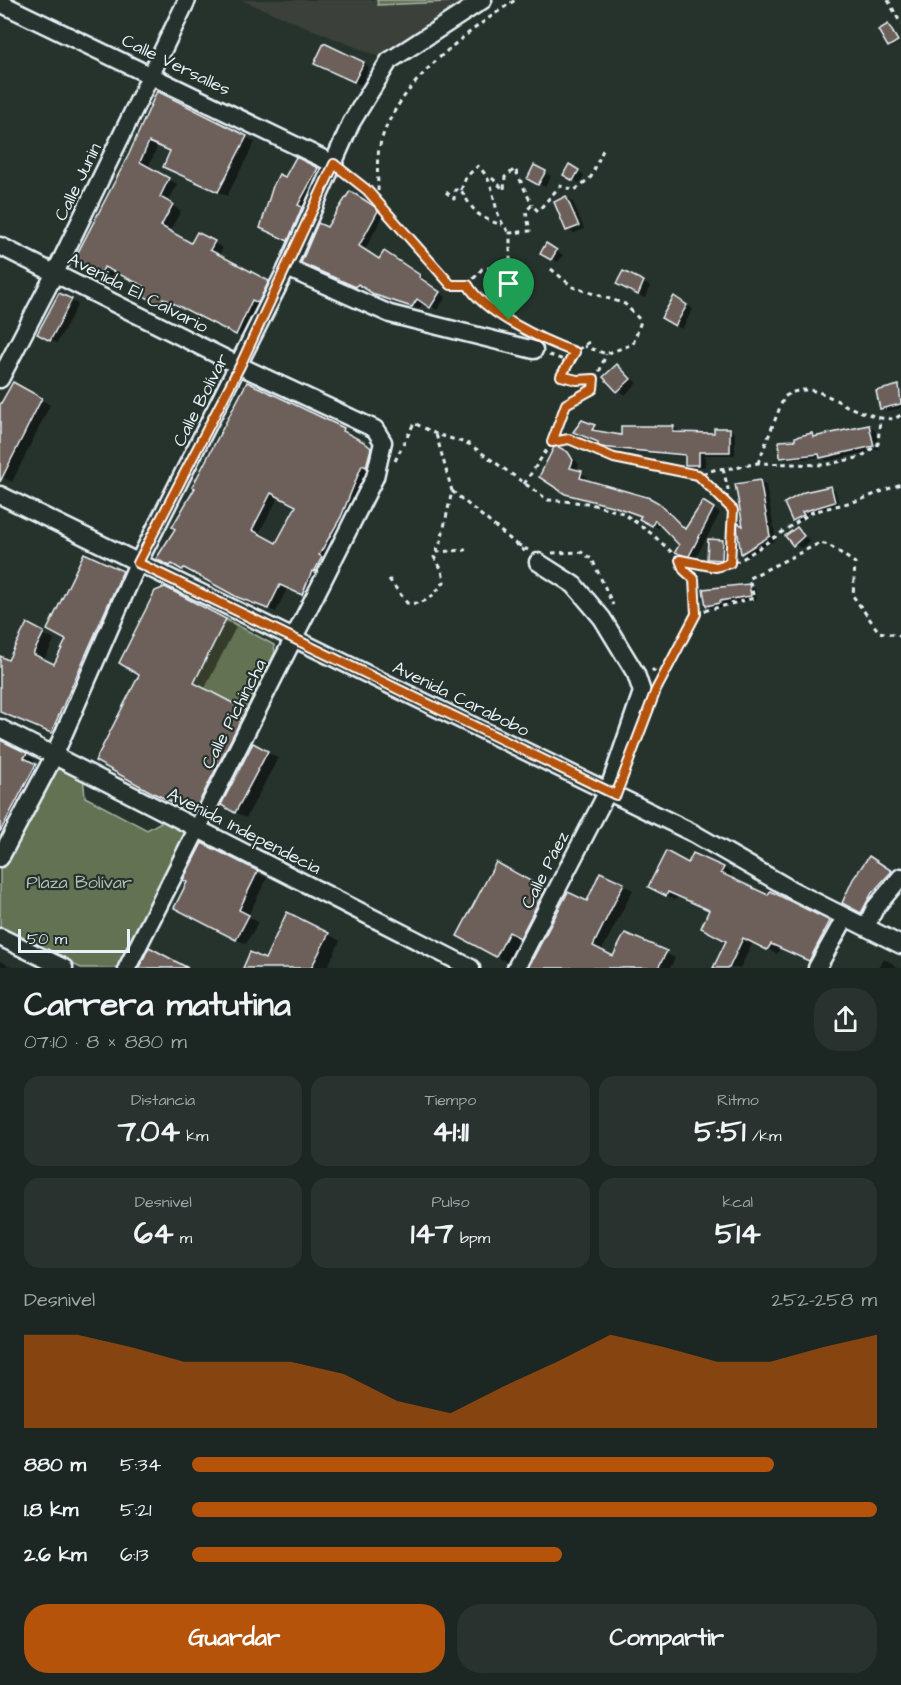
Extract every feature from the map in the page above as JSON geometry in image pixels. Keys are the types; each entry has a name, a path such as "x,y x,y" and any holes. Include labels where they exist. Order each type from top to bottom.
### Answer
{"street":[{"name":"Calle Junin","path":"0,379 55,273 188,0"},
{"name":"Calle Bolívar","path":"0,858 54,756 138,563 240,366 287,268 351,123 389,61 483,0"},
{"name":"Calle Versalles","path":"0,3 334,164"},
{"name":"Avenida El Calvario","path":"0,246 240,366 375,429 383,442"},
{"path":"287,268 390,314 534,350"},
{"name":"Calle Pichincha","path":"127,968 375,477 383,442"},
{"name":"Avenida Carabobo","path":"0,495 293,640 693,833 845,918 901,945"},
{"name":"Calle Páez","path":"516,968 608,791 642,692 636,674 602,618 574,585 538,562"},
{"name":"Avenida Independecia","path":"0,728 471,968"},
{"path":"866,927 875,908 901,877"},
{"path":"817,968 845,918"},
{"path":"0,938 64,968"}],"path":[{"path":"378,202 379,148 397,104 411,86 463,38 515,0"},
{"path":"888,0 901,24"},
{"path":"461,190 466,177 478,166 504,190 505,177 515,169 532,205 538,211 560,186 575,190 591,177 603,150"},
{"path":"334,164 367,190 451,285 468,285 482,269 510,265 510,233 502,225 494,201 491,178"},
{"path":"446,192 454,199 455,190 461,190"},
{"path":"461,190 481,218 502,225"},
{"path":"510,233 530,231 526,211 532,205"},
{"path":"551,269 573,287 626,304 641,321 633,344 606,354 584,346"},
{"path":"468,285 487,308 575,352"},
{"path":"589,342 575,352 561,376 577,380 594,379"},
{"path":"534,350 570,362"},
{"path":"524,484 552,442 566,404 593,389 594,379 606,354"},
{"path":"758,463 784,397 793,391 826,393 845,405 880,418 894,418 901,415"},
{"path":"552,442 569,439 614,458 698,475 758,463 825,465 861,457 879,444 880,418"},
{"path":"392,466 414,423 436,435 469,444 548,500 587,503 623,513 652,534 680,560 684,570 694,579 696,614 656,690"},
{"path":"389,579 407,603 421,604 430,598 444,582 442,570 434,557 452,491 436,435"},
{"path":"723,469 728,489 726,503"},
{"path":"698,475 733,510 730,563"},
{"path":"680,560 716,567 741,560 812,512 860,500 901,484"},
{"path":"452,491 538,562"},
{"path":"696,614 754,598 749,578 820,543 829,544 855,563 853,596 879,632 901,636"},
{"path":"436,552 466,550"}],"shaded area":[{"path":"241,0 483,0 389,61"}],"green space":[{"path":"377,0 447,0 447,2 378,5"},
{"path":"226,619 274,645 275,652 246,710 194,683"},
{"name":"Plaza Bolívar","path":"60,763 83,775 85,797 147,830 168,818 189,829 121,968 81,968 0,929 0,869"}],"building":[{"path":"888,24 898,41 888,47 878,30"},
{"path":"324,43 364,62 354,82 314,64"},
{"path":"157,91 247,136 218,192 163,167 170,151 149,142 140,162 169,178 160,197 173,204 161,226 191,243 197,232 215,241 210,250 269,281 258,303 252,300 236,335 163,298 160,305 140,294 144,286 104,267 101,275 73,262 129,154"},
{"path":"296,157 318,168 298,205 302,207 288,241 260,228 279,174 285,177"},
{"path":"569,164 579,170 573,181 563,175"},
{"path":"534,165 546,171 538,185 527,179"},
{"path":"350,191 379,209 359,246 379,259 384,251 420,275 419,277 440,292 430,308 417,299 412,307 375,295 358,284 356,287 301,263 318,223 327,227"},
{"path":"566,196 579,226 566,231 554,202"},
{"path":"546,243 557,250 551,260 540,254"},
{"path":"623,271 644,281 638,295 616,284"},
{"path":"59,293 72,299 50,341 37,334"},
{"path":"674,296 687,305 675,326 661,318"},
{"path":"617,364 631,379 617,392 603,377"},
{"path":"13,382 42,398 0,482 0,405"},
{"path":"247,382 344,428 343,431 371,448 366,467 362,465 341,517 319,555 322,557 314,572 312,571 302,595 280,585 268,609 237,597 184,568 182,570 156,559 175,529 172,527 195,488 192,487","holes":["271,493 296,506 276,543 252,530"]},
{"path":"899,385 901,404 880,409 876,391"},
{"path":"582,420 595,425 592,430 621,435 621,426 674,426 673,432 714,433 714,428 730,428 730,452 699,452 699,465 685,465 685,455 598,447 598,442 573,432"},
{"path":"869,425 874,446 820,458 819,454 780,458 779,441 795,440 795,437 812,433 813,437"},
{"path":"555,445 568,452 573,460 570,468 582,471 580,478 650,498 659,503 685,529 703,501 714,508 688,558 675,552 679,545 655,520 652,526 639,519 641,516 565,494 539,477"},
{"path":"760,480 770,536 741,554 736,522 743,526 735,484"},
{"path":"831,486 835,502 802,512 804,515 792,521 784,503 804,492"},
{"path":"797,527 804,536 793,546 785,536"},
{"path":"708,539 723,540 722,560 707,559"},
{"path":"84,553 123,571 51,733 0,712 0,656 8,660 27,623 44,632 33,654 54,664 66,640 47,630"},
{"path":"749,584 751,596 720,601 720,603 706,606 703,589"},
{"path":"165,587 226,619 194,683 246,710 194,812 153,793 95,761 139,675 119,663 155,591"},
{"path":"0,740 27,753 24,758 36,764 0,832"},
{"path":"253,743 268,751 235,813 221,805"},
{"path":"202,843 258,871 239,910 249,915 236,940 174,908 187,882 183,880"},
{"path":"666,851 688,863 693,853 724,867 721,873 768,895 770,891 830,921 809,961 771,944 767,950 743,938 729,968 713,968 726,941 701,928 709,910 668,892 666,896 648,887"},
{"path":"869,856 892,871 872,893 861,913 842,903 853,879"},
{"path":"496,862 545,889 520,938 509,932 496,957 457,936"},
{"path":"600,872 624,883 593,946 613,956 625,933 667,951 658,968 528,968 568,892 587,901"},
{"path":"287,912 329,933 311,968 243,968 250,952 265,959"},
{"path":"149,947 188,968 139,968"}],"route":[{"path":"334,164 367,190 451,285 468,285 487,308 509,320 558,346 575,352 561,376 577,380 594,379 593,389 566,404 552,442 569,439 614,458 698,475 733,510 730,563 716,567 689,564 680,560 684,570 694,579 696,614 656,690 616,795 138,563 240,366 334,164"}]}
